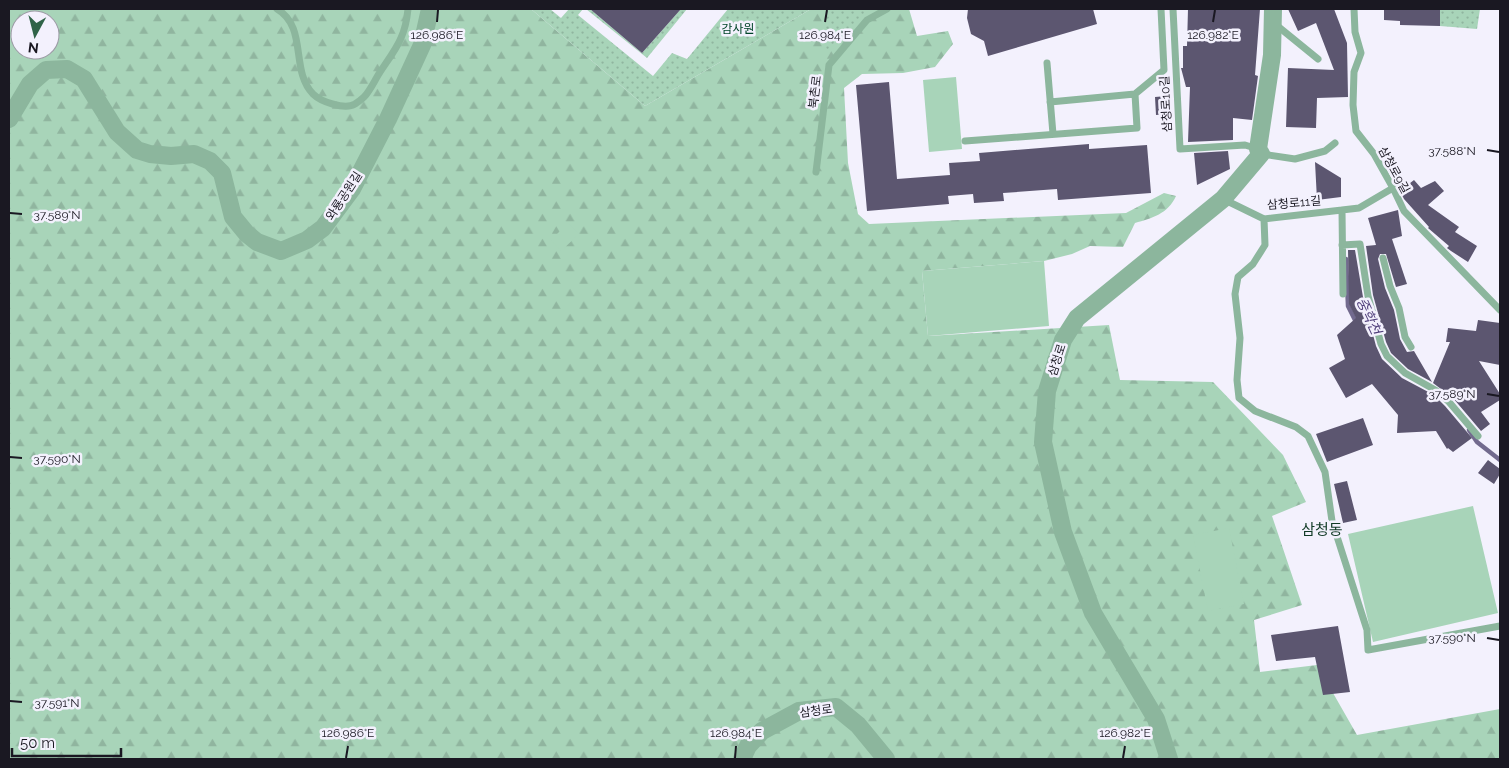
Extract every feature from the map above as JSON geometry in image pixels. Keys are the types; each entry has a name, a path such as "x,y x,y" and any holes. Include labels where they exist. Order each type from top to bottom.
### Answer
{"street":[{"name":"와룡공원길","path":"9,119 30,84 46,70 67,69 84,79 117,132 137,150 150,154 171,156 194,154 210,161 222,173 233,217 247,234 257,242 281,251 307,240 323,228 352,189 388,119 422,45 430,9"},
{"path":"1260,152 1272,54 1273,15"},
{"name":"삼청로","path":"1168,759 1156,720 1134,686 1093,613 1063,532 1043,442 1047,391 1063,340 1077,318 1223,199 1260,152"},
{"name":"삼청로","path":"742,759 748,746 762,731 799,711 836,707 858,725 886,759"}],"lane":[{"path":"277,9 284,13 294,27 301,67 306,85 312,94 322,102 336,105 353,105 365,96 400,40 407,19 408,9"},
{"name":"북촌로","path":"816,172 829,65 867,20 887,9"},
{"path":"1050,102 1135,94 1164,70 1161,9"},
{"name":"삼청로10길","path":"1172,9 1180,149 1245,145 1260,152"},
{"name":"삼청로9길","path":"1354,9 1355,32 1361,53 1354,72 1353,105 1356,131 1374,154 1404,211 1500,310"},
{"path":"1273,15 1318,59"},
{"path":"1047,64 1053,134"},
{"path":"965,141 1138,128 1135,94"},
{"path":"1260,152 1295,159 1325,151 1335,143"},
{"name":"삼청로11길","path":"1223,199 1264,219 1359,208 1393,188"},
{"path":"1342,210 1343,294"},
{"path":"1264,219 1265,245 1253,264 1238,276 1235,294 1240,338 1237,380 1239,398 1255,411 1296,427 1308,436 1326,472 1332,521 1367,630 1368,650 1500,626"},
{"path":"1342,245 1360,244 1368,296 1381,344 1387,356 1405,373 1436,391 1449,402 1478,436"},
{"path":"1383,258 1390,286 1399,308 1405,337 1411,347"}],"green space":[{"path":"9,9 531,9 645,106 811,9 909,9 917,36 948,31 953,44 935,67 903,73 862,74 844,88 848,163 858,214 869,224 1126,213 1164,193 1176,196 1164,211 1135,223 1123,247 1090,246 1072,254 1044,261 922,271 928,336 1109,325 1120,380 1213,382 1283,455 1306,502 1272,516 1302,605 1254,620 1260,672 1317,665 1357,735 1500,709 1500,759 9,759"},
{"name":"감사원","path":"531,9 550,9 561,18 569,9 583,9 578,15 653,76 672,53 687,59 728,9 811,9 645,106"},
{"name":"감사원","path":"586,9 590,9 642,53 681,9 687,9 647,58"},
{"path":"824,9 872,9 825,53"},
{"path":"1440,9 1480,9 1477,29 1440,26"},
{"path":"956,77 962,149 929,152 923,80"},
{"path":"568,223 579,234 561,251 551,240"},
{"path":"1044,261 1049,326 928,336 922,271"},
{"path":"1473,506 1498,613 1373,642 1348,534"},
{"path":"1229,528 1244,604 1208,611 1193,535"}],"building":[{"path":"590,9 681,9 642,53"},
{"path":"968,9 1093,9 1097,24 988,56 984,41 971,34 967,18"},
{"path":"1188,9 1260,9 1255,75 1258,76 1252,120 1233,118 1233,140 1188,142 1190,87 1186,87 1181,68 1183,68 1183,46 1187,46"},
{"path":"1288,9 1334,9 1347,43 1348,97 1317,98 1316,128 1286,127 1288,68 1334,70 1316,23 1298,31"},
{"path":"1384,9 1440,9 1440,26 1400,25 1400,21 1384,20"},
{"path":"889,82 897,179 950,175 949,163 980,161 979,153 1089,144 1089,149 1147,145 1151,193 1058,200 1057,189 1003,193 1004,201 974,203 973,194 948,196 949,204 867,211 856,85"},
{"path":"1167,96 1168,114 1156,115 1155,97"},
{"path":"1228,151 1230,169 1197,185 1194,153"},
{"path":"1315,162 1341,178 1341,197 1317,200"},
{"path":"1414,180 1421,188 1435,181 1444,191 1428,205 1459,227 1455,232 1477,246 1468,262 1447,248 1449,246 1428,228 1404,199 1400,191"},
{"path":"1398,210 1402,236 1392,239 1407,284 1396,287 1386,254 1380,254 1378,259 1385,288 1394,310 1400,339 1407,352 1414,351 1432,382 1408,369 1391,353 1386,342 1373,295 1366,246 1376,245 1368,218"},
{"path":"1348,250 1355,250 1363,297 1376,346 1382,359 1402,378 1434,395 1472,438 1453,452 1447,449 1436,431 1397,433 1398,415 1372,384 1346,398 1329,368 1345,359 1337,335 1356,318 1349,304"},
{"path":"1478,320 1500,323 1500,365 1479,361 1500,394 1500,400 1481,412 1490,424 1481,431 1453,398 1433,383 1450,342 1446,342 1448,328 1476,331"},
{"path":"1363,418 1373,445 1327,462 1316,434"},
{"path":"1488,460 1500,469 1500,474 1494,484 1478,473"},
{"path":"1347,481 1357,520 1343,523 1334,484"},
{"path":"1338,626 1350,692 1323,695 1315,657 1276,661 1271,635"}],"waterway":[{"name":"중학천","path":"1346,259 1348,306 1357,324"},
{"name":"중학천","path":"1469,430 1477,442 1500,460"}],"district":[{"name":"삼청동","path":"1322,530"}]}
